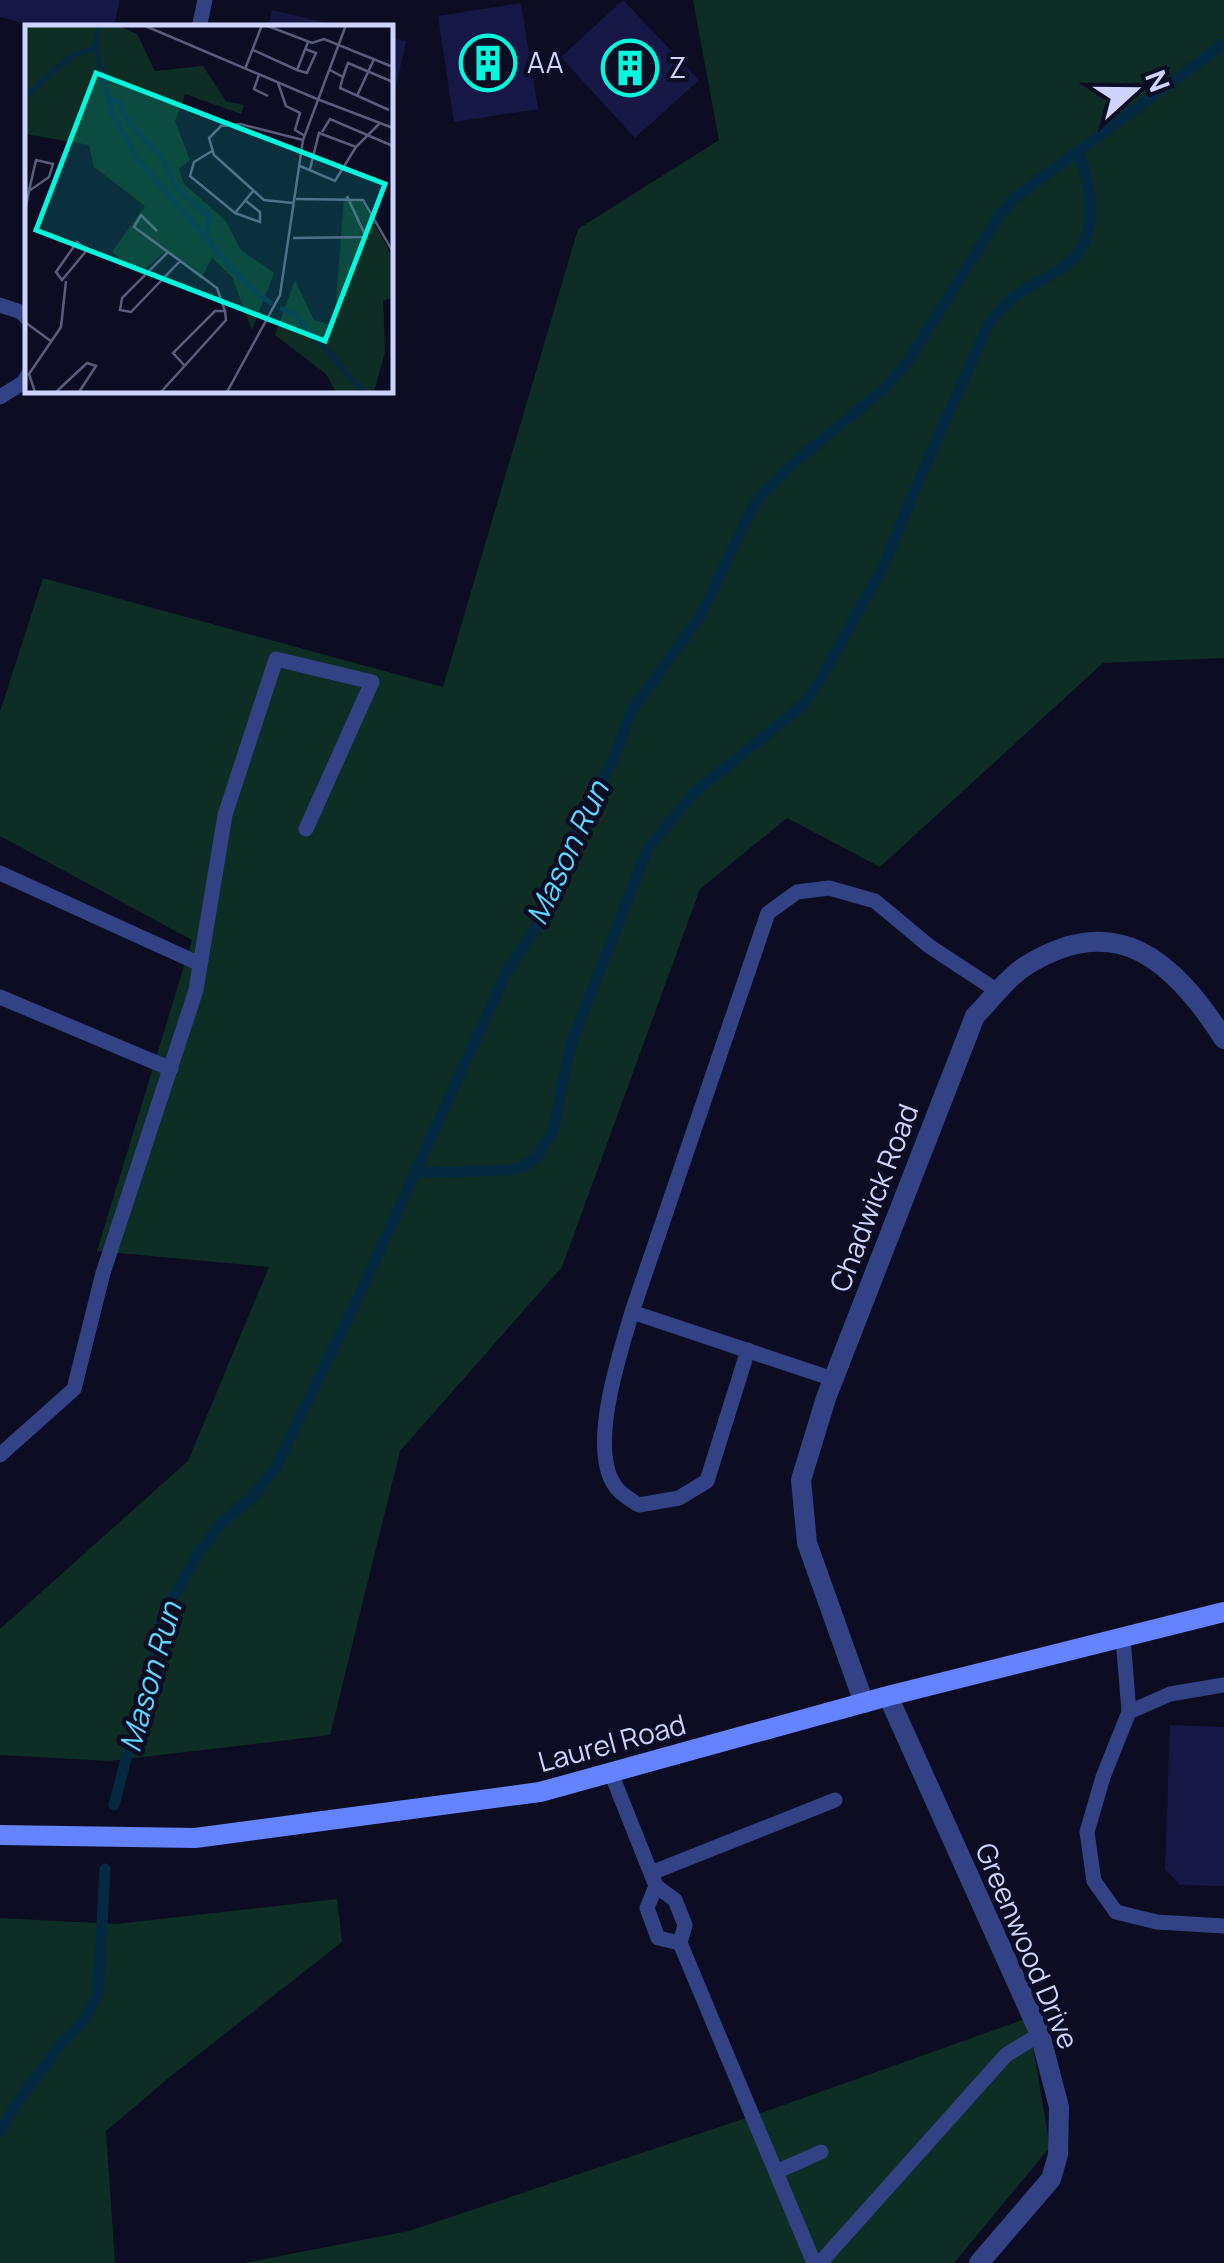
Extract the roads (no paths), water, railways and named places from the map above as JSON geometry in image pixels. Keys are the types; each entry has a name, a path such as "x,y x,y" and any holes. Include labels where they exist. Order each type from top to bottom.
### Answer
{"main road":[{"name":"Laurel Road","path":"0,1835 195,1838 540,1792 888,1696 1224,1612"}],"street":[{"name":"Chadwick Road","path":"864,1704 807,1542 801,1480 834,1379 974,1016 1022,969 1075,942 1123,942 1140,949 1190,991 1224,1039"},
{"name":"Greenwood Drive","path":"888,1696 1040,2034 1060,2107 1058,2155 1051,2178 979,2263"}],"lane":[{"path":"200,25 205,0"},
{"path":"0,305 25,316"},
{"path":"0,397 25,380"},
{"path":"0,1455 74,1389 103,1273 196,990 225,814 276,659 372,682 306,829"},
{"path":"0,873 200,964"},
{"path":"748,1350 719,1453 707,1481 678,1498 639,1505 616,1489 608,1473 605,1443 609,1394 632,1312 768,913 797,892 829,888 875,901 929,946 998,992"},
{"path":"0,996 170,1069"},
{"path":"632,1312 834,1379"},
{"path":"1123,1638 1128,1712 1087,1832 1094,1881 1116,1912 1157,1922 1224,1926"},
{"path":"1128,1712 1170,1694 1224,1685"},
{"path":"611,1773 653,1879 675,1900 685,1925 680,1943 817,2263 1006,2054 1040,2034"},
{"path":"653,1879 835,1800"},
{"path":"653,1879 646,1908 658,1938 680,1943"},
{"path":"776,2172 821,2152"}],"waterway":[{"name":"Mason Run","path":"114,1805 164,1614 197,1555 221,1524 252,1497 275,1469 365,1283 506,973 545,913 572,840 614,758 632,710 701,615 754,504 790,466 885,388 908,361 1013,199 1224,44"},
{"path":"414,1173 509,1170 538,1156 553,1131 571,1044 648,848 693,794 804,704 819,682 885,563 988,325 1014,297 1062,268 1083,245 1090,200 1079,153"},
{"name":"Mason Run","path":"0,2132 17,2102 82,2023 98,1994 105,1869"}],"place":[{"name":"AA","path":"488,63"},
{"name":"Z","path":"630,68"}]}
